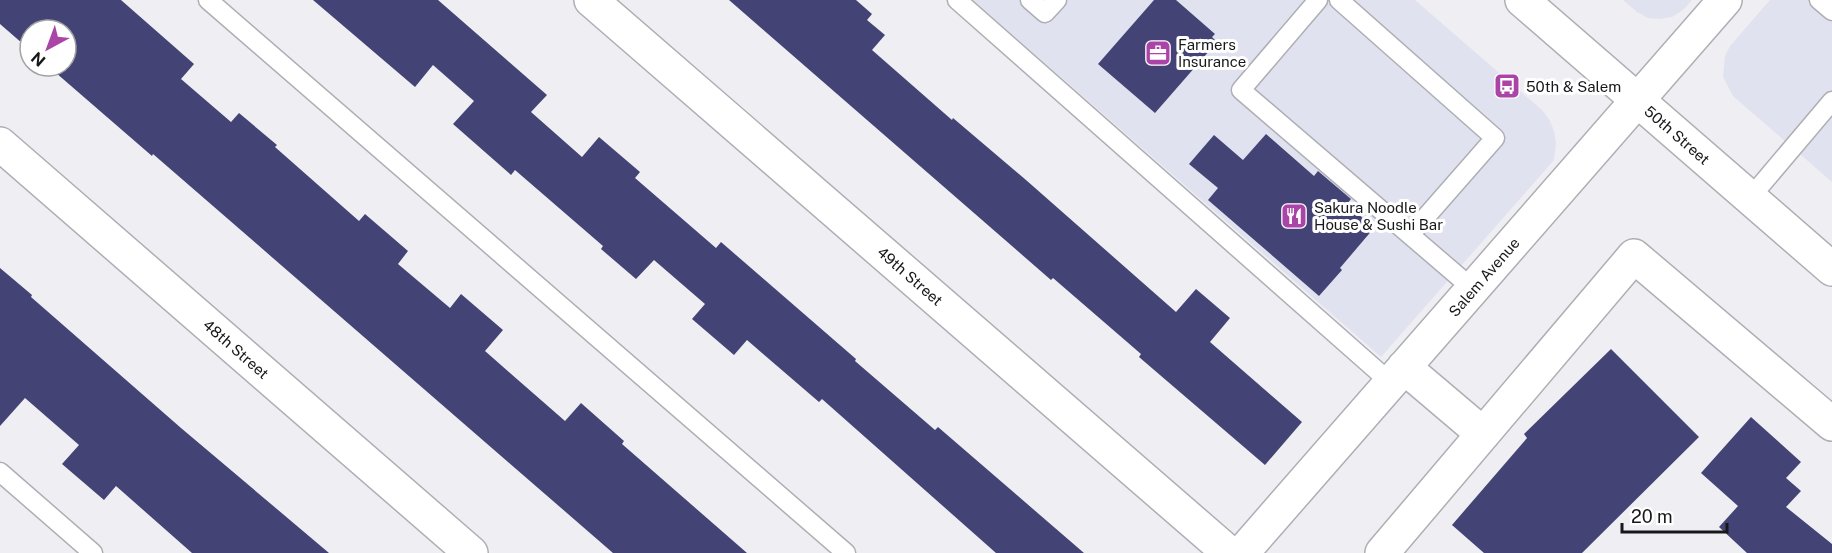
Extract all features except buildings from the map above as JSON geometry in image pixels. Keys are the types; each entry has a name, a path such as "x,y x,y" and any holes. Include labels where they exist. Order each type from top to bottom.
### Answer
{"street":[{"name":"49th Street","path":"591,0 1229,553"},
{"name":"50th Street","path":"1522,0 1832,269"},
{"name":"Salem Avenue","path":"1242,553 1725,0"},
{"name":"48th Street","path":"0,144 471,553"},
{"path":"1385,552 1634,256 1829,415"},
{"path":"1397,375 1483,434"}],"lane":[{"path":"208,0 846,553"},
{"path":"957,0 1397,375"},
{"path":"1030,0 1045,13 1057,0"},
{"path":"1318,0 1241,90 1473,289"},
{"path":"1339,0 1496,138 1410,235"},
{"path":"1819,0 1832,11"},
{"path":"1750,198 1832,101"},
{"path":"0,472 93,553"}],"shaded area":[{"path":"973,0 1415,0 1543,111 1554,131 1556,143 1554,160 1381,357"},
{"path":"1623,0 1692,0 1672,17 1660,19 1648,18"},
{"path":"1770,0 1832,0 1832,182 1733,96 1723,77 1725,56 1730,46"}],"place":[{"name":"Farmers Insurance","path":"1158,53"},
{"name":"50th & Salem","path":"1507,86"},
{"name":"Sakura Noodle House & Sushi Bar","path":"1294,216"}]}
